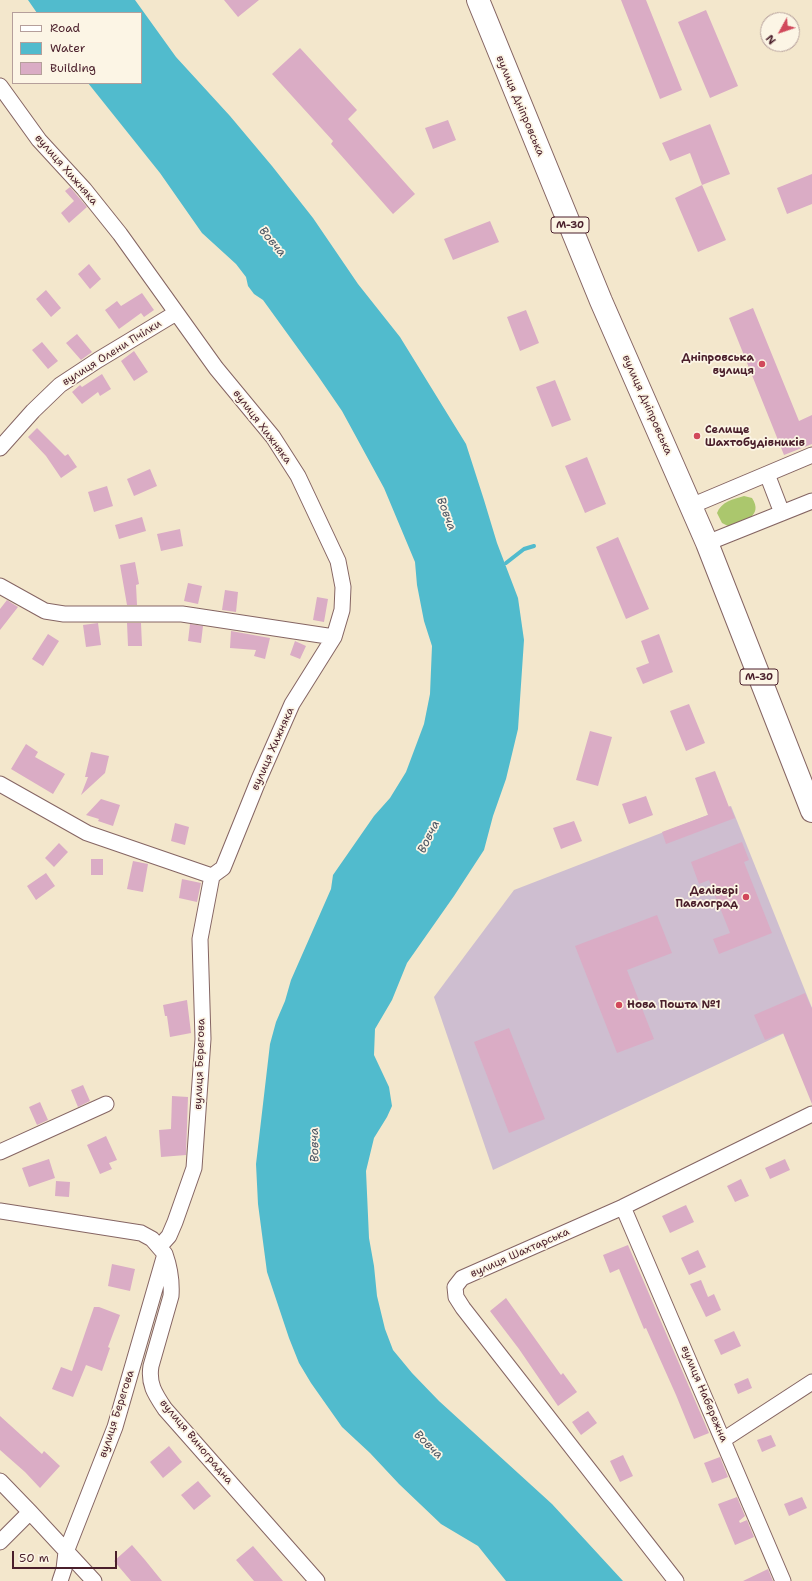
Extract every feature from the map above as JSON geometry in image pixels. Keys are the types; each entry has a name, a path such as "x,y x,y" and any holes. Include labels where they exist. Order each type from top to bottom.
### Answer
{"highway":[{"name":"вулиця Дніпровська","path":"478,0 601,301 707,543 812,811"}],"street":[{"name":"вулиця Хижняка","path":"0,86 39,140 84,189 120,234 216,368 273,437 298,476 338,561 343,587 342,610 334,637 292,704 259,779 223,868 212,876"},
{"name":"вулиця Олени Пчілки","path":"0,448 33,411 60,385 98,360 176,313"},
{"path":"691,506 812,455"},
{"path":"767,474 782,513"},
{"path":"707,543 812,501"},
{"path":"0,586 45,611 64,614 182,614 334,637"},
{"path":"0,784 87,833 212,876"},
{"name":"вулиця Берегова","path":"60,1581 64,1569 66,1552 115,1427 162,1250 175,1222 194,1168 203,1039 200,939 212,876"},
{"path":"0,1152 106,1104"},
{"name":"вулиця Шахтарська","path":"676,1581 463,1308 456,1297 455,1287 462,1278 624,1207 812,1114"},
{"name":"вулиця Набережна","path":"624,1207 783,1581"},
{"path":"0,1211 141,1233 152,1239 162,1250"},
{"name":"вулиця Виноградна","path":"162,1250 170,1267 172,1284 171,1296 149,1377 154,1393 165,1409 317,1581"},
{"path":"723,1440 812,1382"},
{"path":"0,1481 94,1581"},
{"path":"0,1542 30,1512"}],"shaded area":[{"path":"731,806 812,1008 812,1020 493,1170 434,997 514,890"}],"green space":[{"path":"744,496 752,498 755,504 754,514 741,523 730,527 722,523 717,513 721,506"}],"water":[{"name":"Вовча","path":"28,0 135,0 176,57 230,116 313,218 358,284 400,337 466,444 497,543 518,598 524,640 518,729 506,779 493,816 484,850 407,963 392,1000 375,1029 374,1055 389,1087 392,1106 374,1138 366,1171 369,1238 377,1296 385,1329 393,1350 412,1373 439,1401 552,1504 623,1581 506,1581 478,1546 441,1524 342,1427 299,1363 289,1338 267,1272 258,1204 256,1164 270,1044 291,980 331,889 333,875 374,816 390,798 406,772 424,724 430,694 432,646 424,621 417,585 415,562 384,488 342,411 263,300 254,294 248,286 246,277 236,264 202,233 160,173 89,84 142,84 142,12 36,12"}],"building":[{"path":"224,0 259,0 238,17"},
{"path":"621,0 646,0 682,90 660,99"},
{"path":"706,10 738,86 710,98 678,22"},
{"path":"300,48 357,110 348,119 415,194 393,214 331,144 333,141 272,74"},
{"path":"448,120 456,140 433,149 425,128"},
{"path":"710,124 730,174 702,185 690,153 670,161 662,143"},
{"path":"812,174 812,204 787,214 777,188"},
{"path":"702,185 726,240 698,252 675,198"},
{"path":"70,187 87,207 69,223 61,213 74,201 65,191"},
{"path":"490,221 499,242 453,260 444,239"},
{"path":"89,264 101,279 90,289 78,274"},
{"path":"46,290 61,308 51,317 36,299"},
{"path":"142,293 154,310 144,317 141,313 119,329 105,310 117,301 121,306"},
{"name":"Дніпровська вулиця","path":"753,308 799,421 812,415 812,444 784,455 729,318"},
{"path":"526,310 539,343 520,351 507,317"},
{"path":"77,334 92,352 81,360 66,343"},
{"path":"42,342 58,361 48,369 32,350"},
{"path":"134,351 148,372 134,381 121,361"},
{"path":"102,374 111,389 100,396 98,392 82,404 72,392 80,385 82,387"},
{"path":"555,380 571,420 552,427 536,387"},
{"path":"37,428 65,456 68,454 77,467 61,478 46,456 28,437"},
{"path":"587,457 606,504 585,513 565,466"},
{"path":"150,469 157,486 134,496 127,479"},
{"path":"107,486 113,506 94,512 88,492"},
{"path":"142,517 146,531 119,539 115,525"},
{"path":"180,529 183,546 161,551 157,534"},
{"path":"618,537 649,609 626,619 596,547"},
{"path":"135,562 139,584 136,585 137,605 127,605 120,565"},
{"path":"188,583 202,586 198,604 184,601"},
{"path":"225,590 238,592 236,612 222,610"},
{"path":"317,597 328,599 324,622 313,620"},
{"path":"7,600 18,607 0,630 0,609"},
{"path":"98,623 101,645 86,647 83,625"},
{"path":"127,623 141,623 142,646 128,646"},
{"path":"190,624 203,626 201,643 188,641"},
{"path":"231,631 270,638 265,659 254,656 256,650 230,648"},
{"path":"48,634 59,641 43,666 32,659"},
{"path":"659,634 673,672 643,684 636,668 649,663 641,641"},
{"path":"295,641 306,646 300,659 290,655"},
{"path":"689,704 705,743 686,751 670,711"},
{"path":"590,731 612,737 598,786 576,780"},
{"path":"26,744 38,752 35,757 65,774 53,794 11,769"},
{"path":"91,752 109,756 105,773 81,795 88,777 85,777"},
{"path":"715,771 729,807 730,806 735,818 666,844 662,832 708,815 695,778"},
{"path":"646,796 653,815 629,824 622,804"},
{"path":"101,799 120,805 113,826 98,821 99,819 86,815"},
{"path":"574,821 582,841 561,849 553,828"},
{"path":"175,823 189,827 185,845 171,841"},
{"path":"742,842 749,860 744,862 772,933 719,954 713,939 730,933 709,880 699,884 691,862"},
{"path":"59,843 68,852 54,867 45,858"},
{"path":"91,859 103,859 103,875 91,875"},
{"path":"133,861 148,864 143,892 127,889"},
{"path":"46,873 55,886 36,900 27,886"},
{"path":"182,879 201,883 197,902 179,898"},
{"name":"Нова Пошта №1","path":"657,915 672,953 627,970 654,1039 617,1053 575,946"},
{"path":"805,993 812,1009 812,1104 783,1033 765,1040 754,1015"},
{"path":"187,1000 191,1033 170,1037 167,1016 165,1016 163,1005"},
{"path":"509,1028 545,1119 509,1133 474,1042"},
{"path":"83,1085 90,1101 78,1107 71,1090"},
{"path":"172,1096 188,1097 186,1155 161,1157 159,1130 171,1129"},
{"path":"40,1102 48,1120 37,1125 29,1107"},
{"path":"106,1136 117,1160 109,1163 112,1169 100,1174 87,1145"},
{"path":"49,1159 55,1178 29,1187 22,1168"},
{"path":"785,1159 790,1170 770,1179 765,1168"},
{"path":"741,1179 749,1196 735,1202 727,1186"},
{"path":"56,1181 70,1182 69,1197 55,1196"},
{"path":"686,1205 694,1222 670,1233 662,1216"},
{"path":"628,1245 709,1433 694,1439 646,1328 644,1329 619,1269 610,1273 603,1255"},
{"path":"698,1250 706,1267 689,1275 681,1258"},
{"path":"112,1264 135,1269 130,1291 108,1286"},
{"path":"701,1280 708,1297 714,1294 721,1310 706,1317 690,1284"},
{"path":"506,1298 561,1375 563,1373 577,1392 558,1406 519,1349 490,1311"},
{"path":"94,1307 99,1307 120,1315 108,1347 110,1348 102,1371 86,1365 73,1397 52,1389 61,1367 72,1371"},
{"path":"734,1331 741,1346 721,1355 714,1340"},
{"path":"748,1378 752,1388 738,1394 734,1384"},
{"path":"588,1411 597,1423 581,1435 572,1422"},
{"path":"0,1416 42,1454 44,1451 60,1466 40,1488 25,1472 0,1450"},
{"path":"771,1435 776,1446 762,1452 757,1440"},
{"path":"169,1446 182,1462 163,1478 150,1462"},
{"path":"623,1455 633,1476 620,1482 610,1461"},
{"path":"720,1457 728,1477 712,1483 704,1463"},
{"path":"198,1481 211,1496 194,1510 181,1495"},
{"path":"737,1497 745,1516 739,1521 740,1523 747,1520 754,1537 735,1545 718,1504"},
{"path":"802,1497 807,1508 789,1516 784,1504"},
{"path":"132,1545 162,1581 131,1581 114,1561"},
{"path":"253,1546 283,1581 254,1581 236,1560"},
{"path":"768,1569 773,1581 743,1581"}],"waterway":[{"path":"506,563 524,549 534,546"}],"place":[{"name":"Дніпровська вулиця","path":"762,364"},
{"name":"Селище Шахтобудівників","path":"697,436"},
{"name":"Делівері Павлоград","path":"746,897"},
{"name":"Нова Пошта №1","path":"619,1005"}]}
